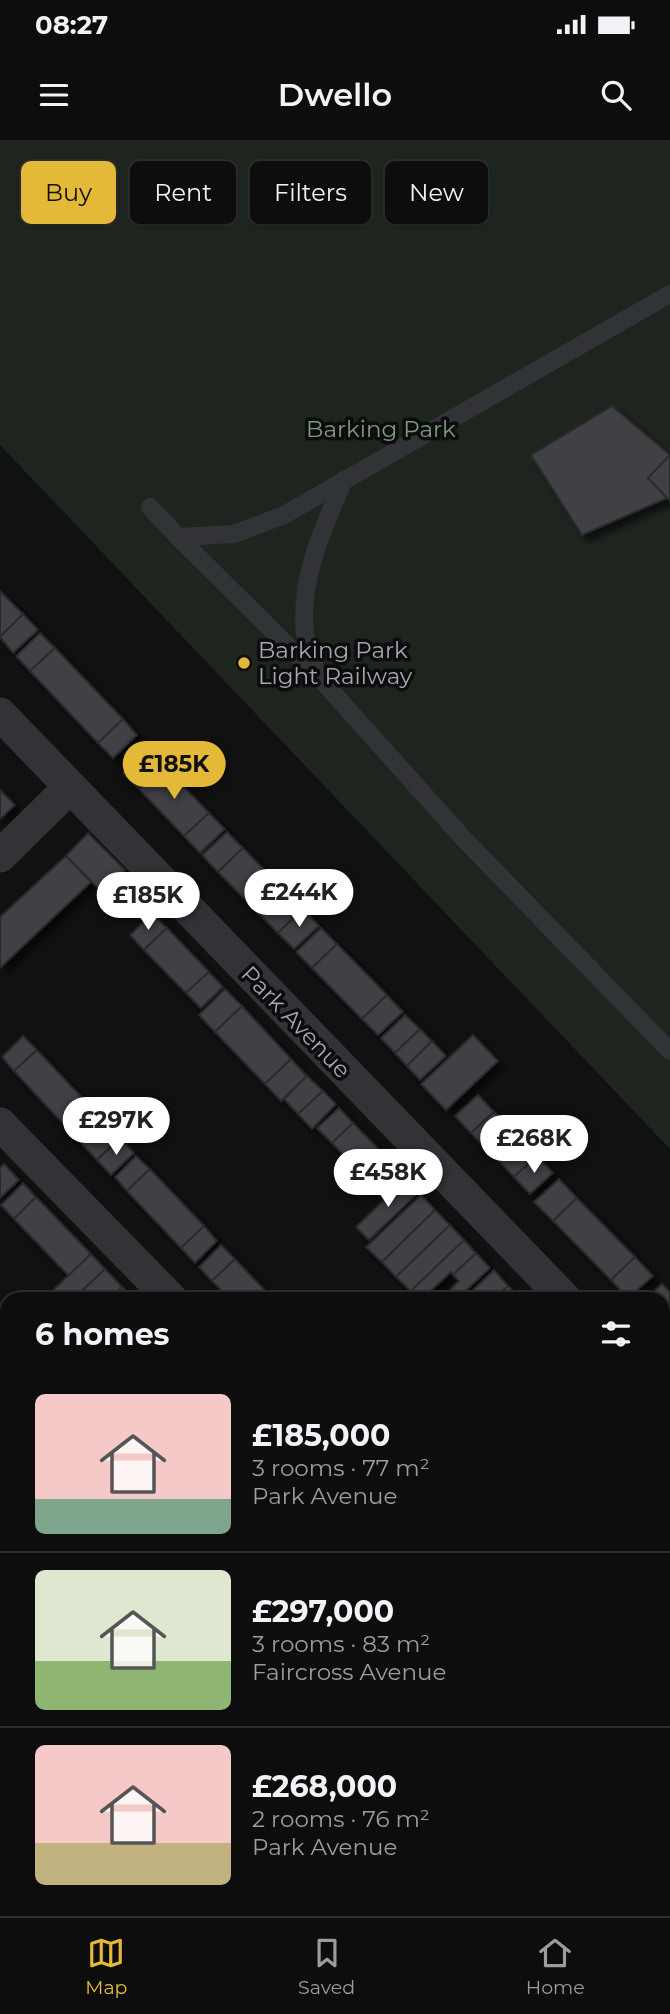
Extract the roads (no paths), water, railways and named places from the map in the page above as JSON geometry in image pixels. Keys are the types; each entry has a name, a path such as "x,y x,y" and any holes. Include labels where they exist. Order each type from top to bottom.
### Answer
{"street":[{"name":"Park Avenue","path":"0,714 558,1292"},
{"path":"0,856 70,788"},
{"path":"0,1124 164,1292"}],"lane":[{"path":"178,537 234,534 284,515 670,294"},
{"path":"317,676 305,633 306,592 318,539 344,480"},
{"path":"150,507 317,676 463,838 670,1051"}],"place":[{"name":"Barking Park Light Railway","path":"244,663"}],"park label":[{"name":"Barking Park","path":"381,429"}]}
